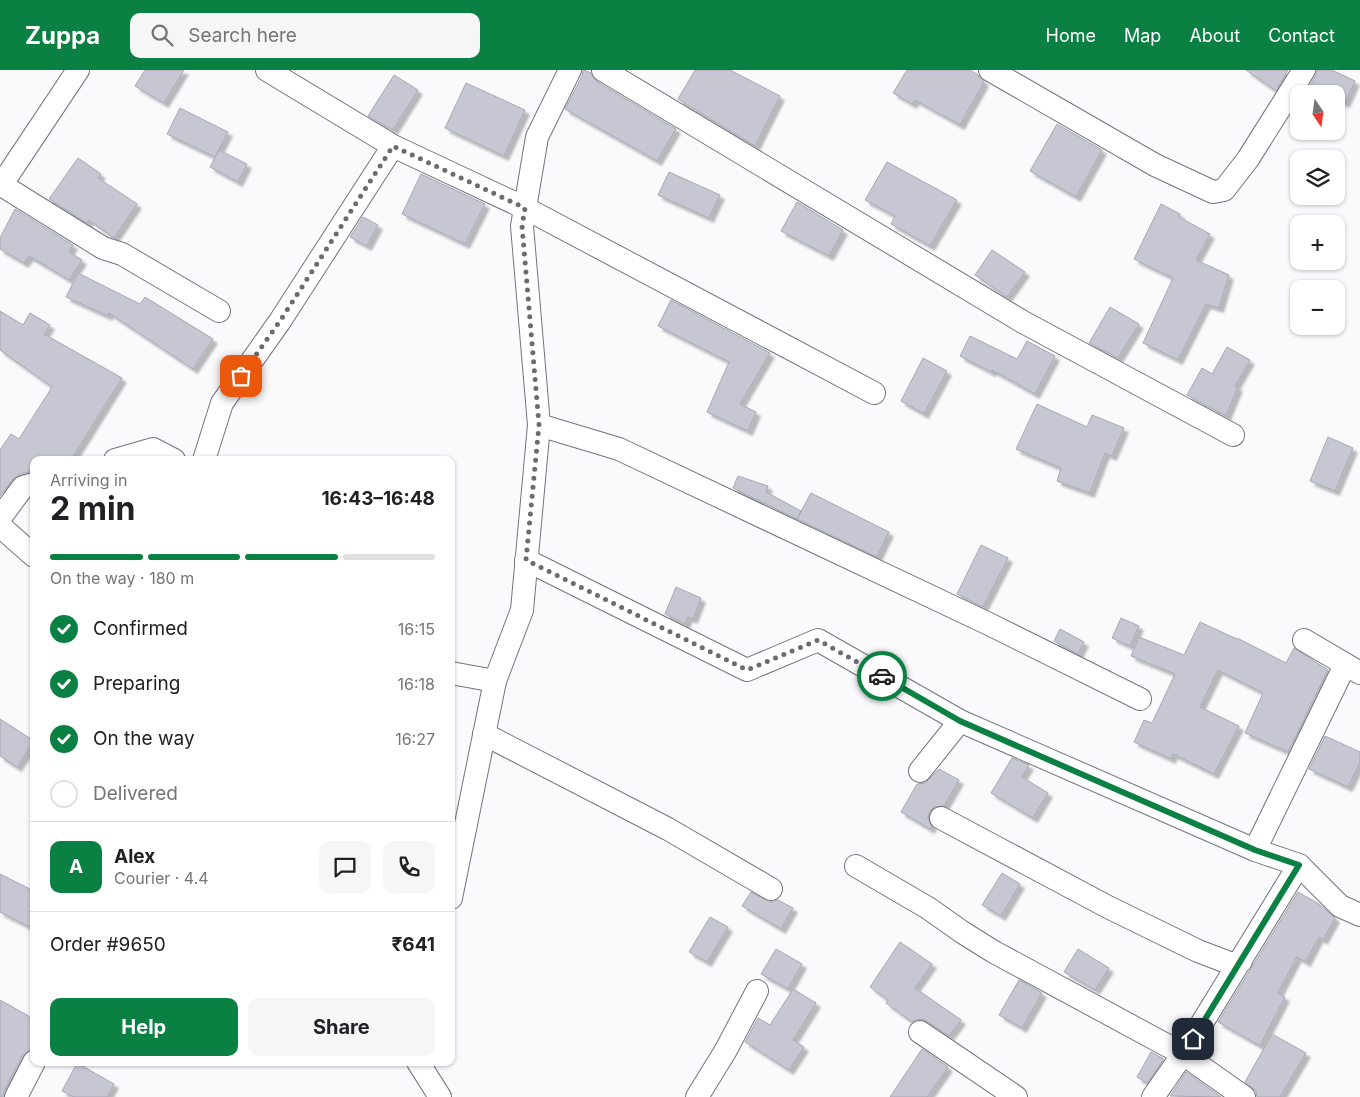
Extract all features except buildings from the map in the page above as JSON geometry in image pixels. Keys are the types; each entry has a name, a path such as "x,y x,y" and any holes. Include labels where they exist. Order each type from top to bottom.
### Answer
{"street":[{"path":"78,70 1,184 103,248 122,254 219,311"},
{"path":"267,70 393,146 525,208 874,392"},
{"path":"455,878 495,681 522,610 539,425 522,226 537,137 570,70"},
{"path":"604,70 1023,322 1233,435"},
{"path":"990,70 1155,165 1213,192 1224,190 1248,159 1304,70"},
{"path":"205,456 222,403 280,321 393,146"},
{"path":"539,425 619,449 982,620 1140,699"},
{"path":"129,456 153,449 166,456"},
{"path":"0,518 23,487 30,485"},
{"path":"0,526 30,552"},
{"path":"526,560 747,670 818,640 960,721 1255,850 1299,865 1340,906 1360,915"},
{"path":"1255,850 1352,669 1304,640"},
{"path":"455,674 495,681"},
{"path":"920,771 960,721"},
{"path":"484,734 668,829 770,889"},
{"path":"941,818 1108,907 1198,950 1232,964 1241,961"},
{"path":"1153,1097 1184,1054 1299,865"},
{"path":"856,866 928,908 994,952 1184,1054 1244,1097"},
{"path":"697,1097 726,1050 757,991"},
{"path":"920,1032 1016,1097"},
{"path":"16,1097 32,1066"},
{"path":"421,1066 440,1097"}],"way so far":[{"path":"241,376 280,321 393,146 525,208 522,226 539,425 526,560 747,670 818,640 882,676"}],"route":[{"path":"882,676 960,721 1255,850 1299,865 1193,1039"}]}
